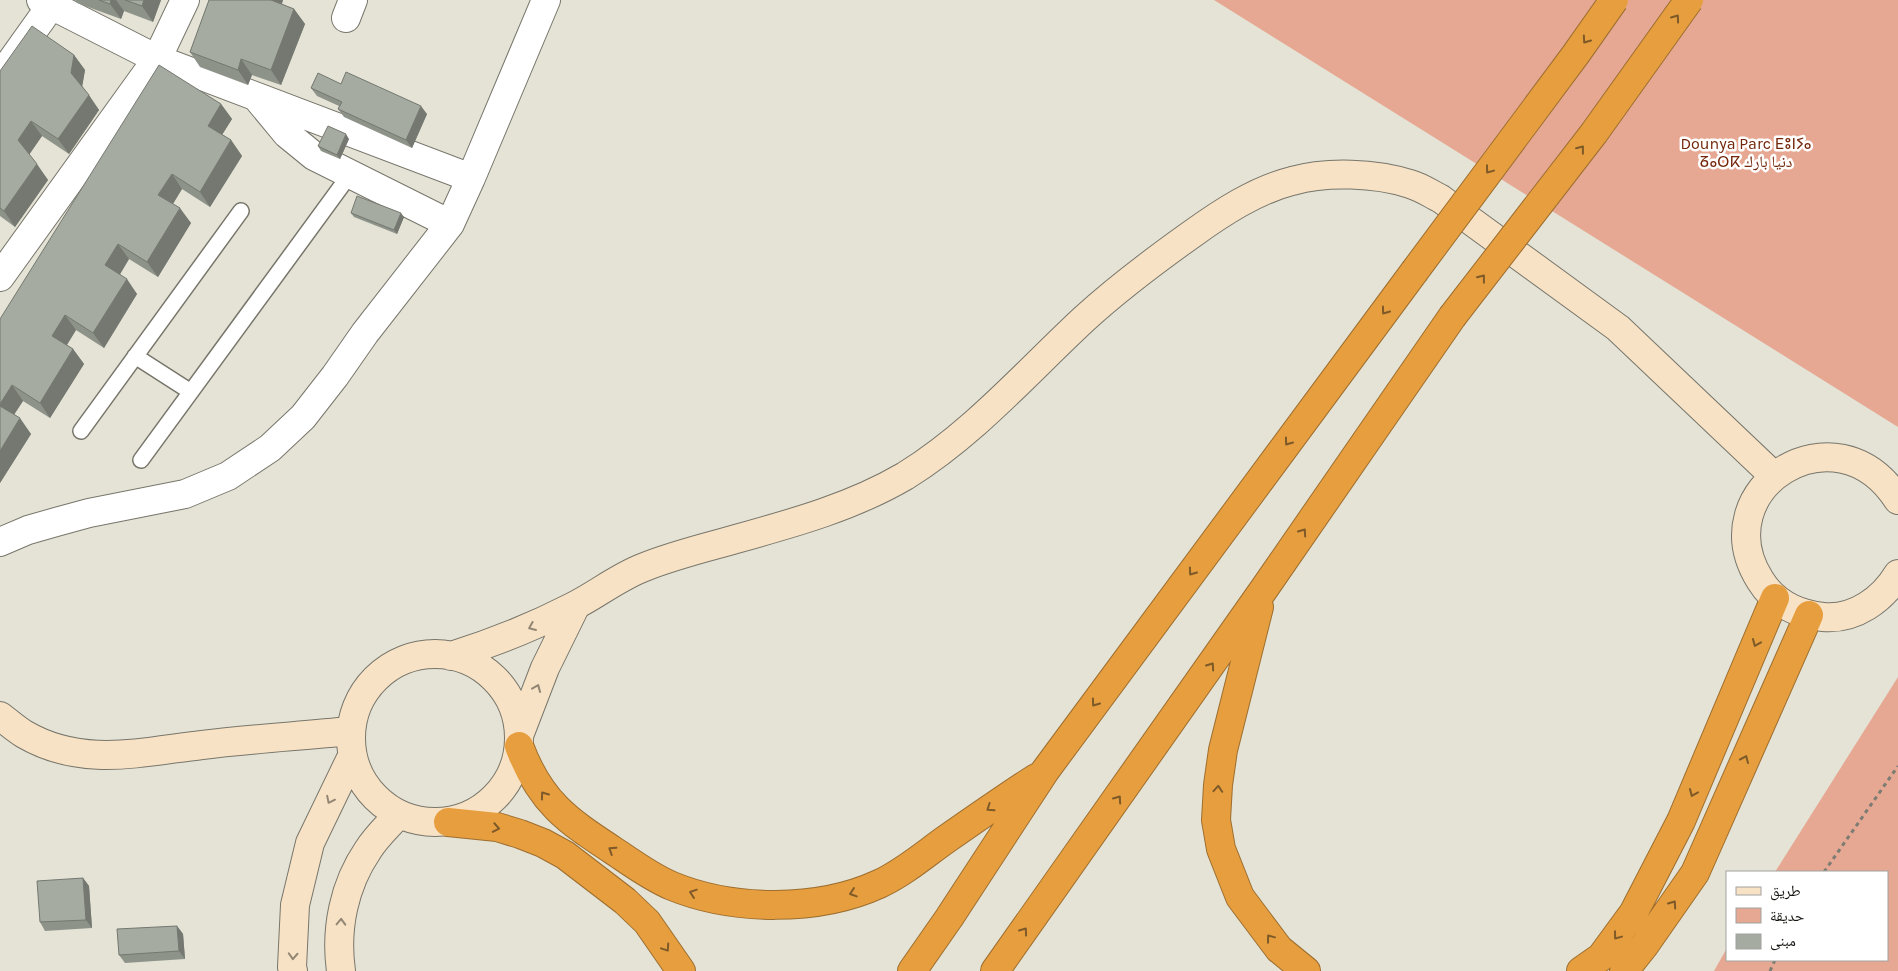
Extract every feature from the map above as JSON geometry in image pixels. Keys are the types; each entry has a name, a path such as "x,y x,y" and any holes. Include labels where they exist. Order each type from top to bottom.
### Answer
{"highway":[{"path":"912,971 1045,771 1614,0"},
{"path":"995,971 1264,589 1452,317 1594,133 1689,0"},
{"path":"1264,589 1223,750 1216,820 1222,849 1240,897 1279,949 1306,971"},
{"path":"1581,971 1601,957 1634,912 1681,822 1775,598"},
{"path":"1624,971 1644,946 1695,873 1809,615"},
{"path":"519,740 536,784 548,801 579,828 671,886 704,897 743,904 793,905 842,896 879,884 909,867 1045,771"},
{"path":"448,822 497,827 543,843 565,855 625,901 648,922 681,971"}],"street":[{"path":"0,277 157,59 185,0"},
{"path":"0,542 28,530 64,520 185,494 228,476 270,448 303,417 365,333 450,224 546,0"},
{"path":"0,77 49,2 157,59 471,178"},
{"path":"258,98 287,134 314,156 450,224"},
{"path":"451,656 511,636 576,605 611,583 641,568 675,556 790,524 848,504 904,476 955,441 1001,400 1085,318 1148,265 1207,224 1242,203 1292,181 1315,177 1340,175 1388,178 1414,185 1441,199 1618,328 1774,476"},
{"path":"1898,500 1889,486 1876,473 1860,464 1843,458 1807,459 1790,466 1774,476 1763,488 1754,503 1748,520 1746,537 1748,554 1754,570 1763,585 1785,606 1809,615 1827,617 1845,615 1862,609 1884,593 1898,574"},
{"path":"351,744 360,780 376,800 398,814 422,822 448,822 474,814 496,797 512,774 519,740 545,668 576,605"},
{"path":"293,971 295,905 310,843 351,744 355,708 367,687 384,671 404,659 427,654 451,656 472,663 491,675 506,692 515,712 519,740"},
{"path":"0,716 25,734 59,749 95,756 132,755 202,745 351,744"},
{"path":"341,971 339,960 341,911 350,883 368,850 398,814"}],"lane":[{"path":"141,460 351,173"},
{"path":"81,431 241,211"},
{"path":"135,356 191,392"}],"path":[{"path":"1825,871 1898,766"}],"green space":[{"name":"Dounya Parc ⴹⵓⵏⵢⴰ ⵒⴰⵔⴽ دنيا بارك","path":"1214,0 1898,0 1898,427"},
{"path":"1898,677 1898,971 1714,971 1726,950 1726,961 1888,961 1888,871 1776,871"}],"building":[{"path":"99,0 111,0 110,4"},
{"path":"125,0 144,0 142,6"},
{"path":"209,0 271,0 294,9 271,70 241,59 238,70 190,52"},
{"path":"32,26 74,55 71,73 89,95 58,139 31,121 18,140 37,164 4,211 0,208 0,71"},
{"path":"159,65 221,104 208,126 231,140 200,192 172,174 158,195 180,208 147,262 118,244 105,265 127,279 93,333 65,315 52,336 73,349 40,403 12,385 0,404 0,319"},
{"path":"346,72 421,106 406,140 338,109 342,102 311,88 318,73 341,84"},
{"path":"328,126 346,134 337,155 318,146"},
{"path":"357,196 401,213 394,230 351,213"},
{"path":"0,406 20,418 0,451"},
{"path":"83,878 86,920 40,922 37,881"},
{"path":"177,926 179,951 119,955 117,929"}]}
